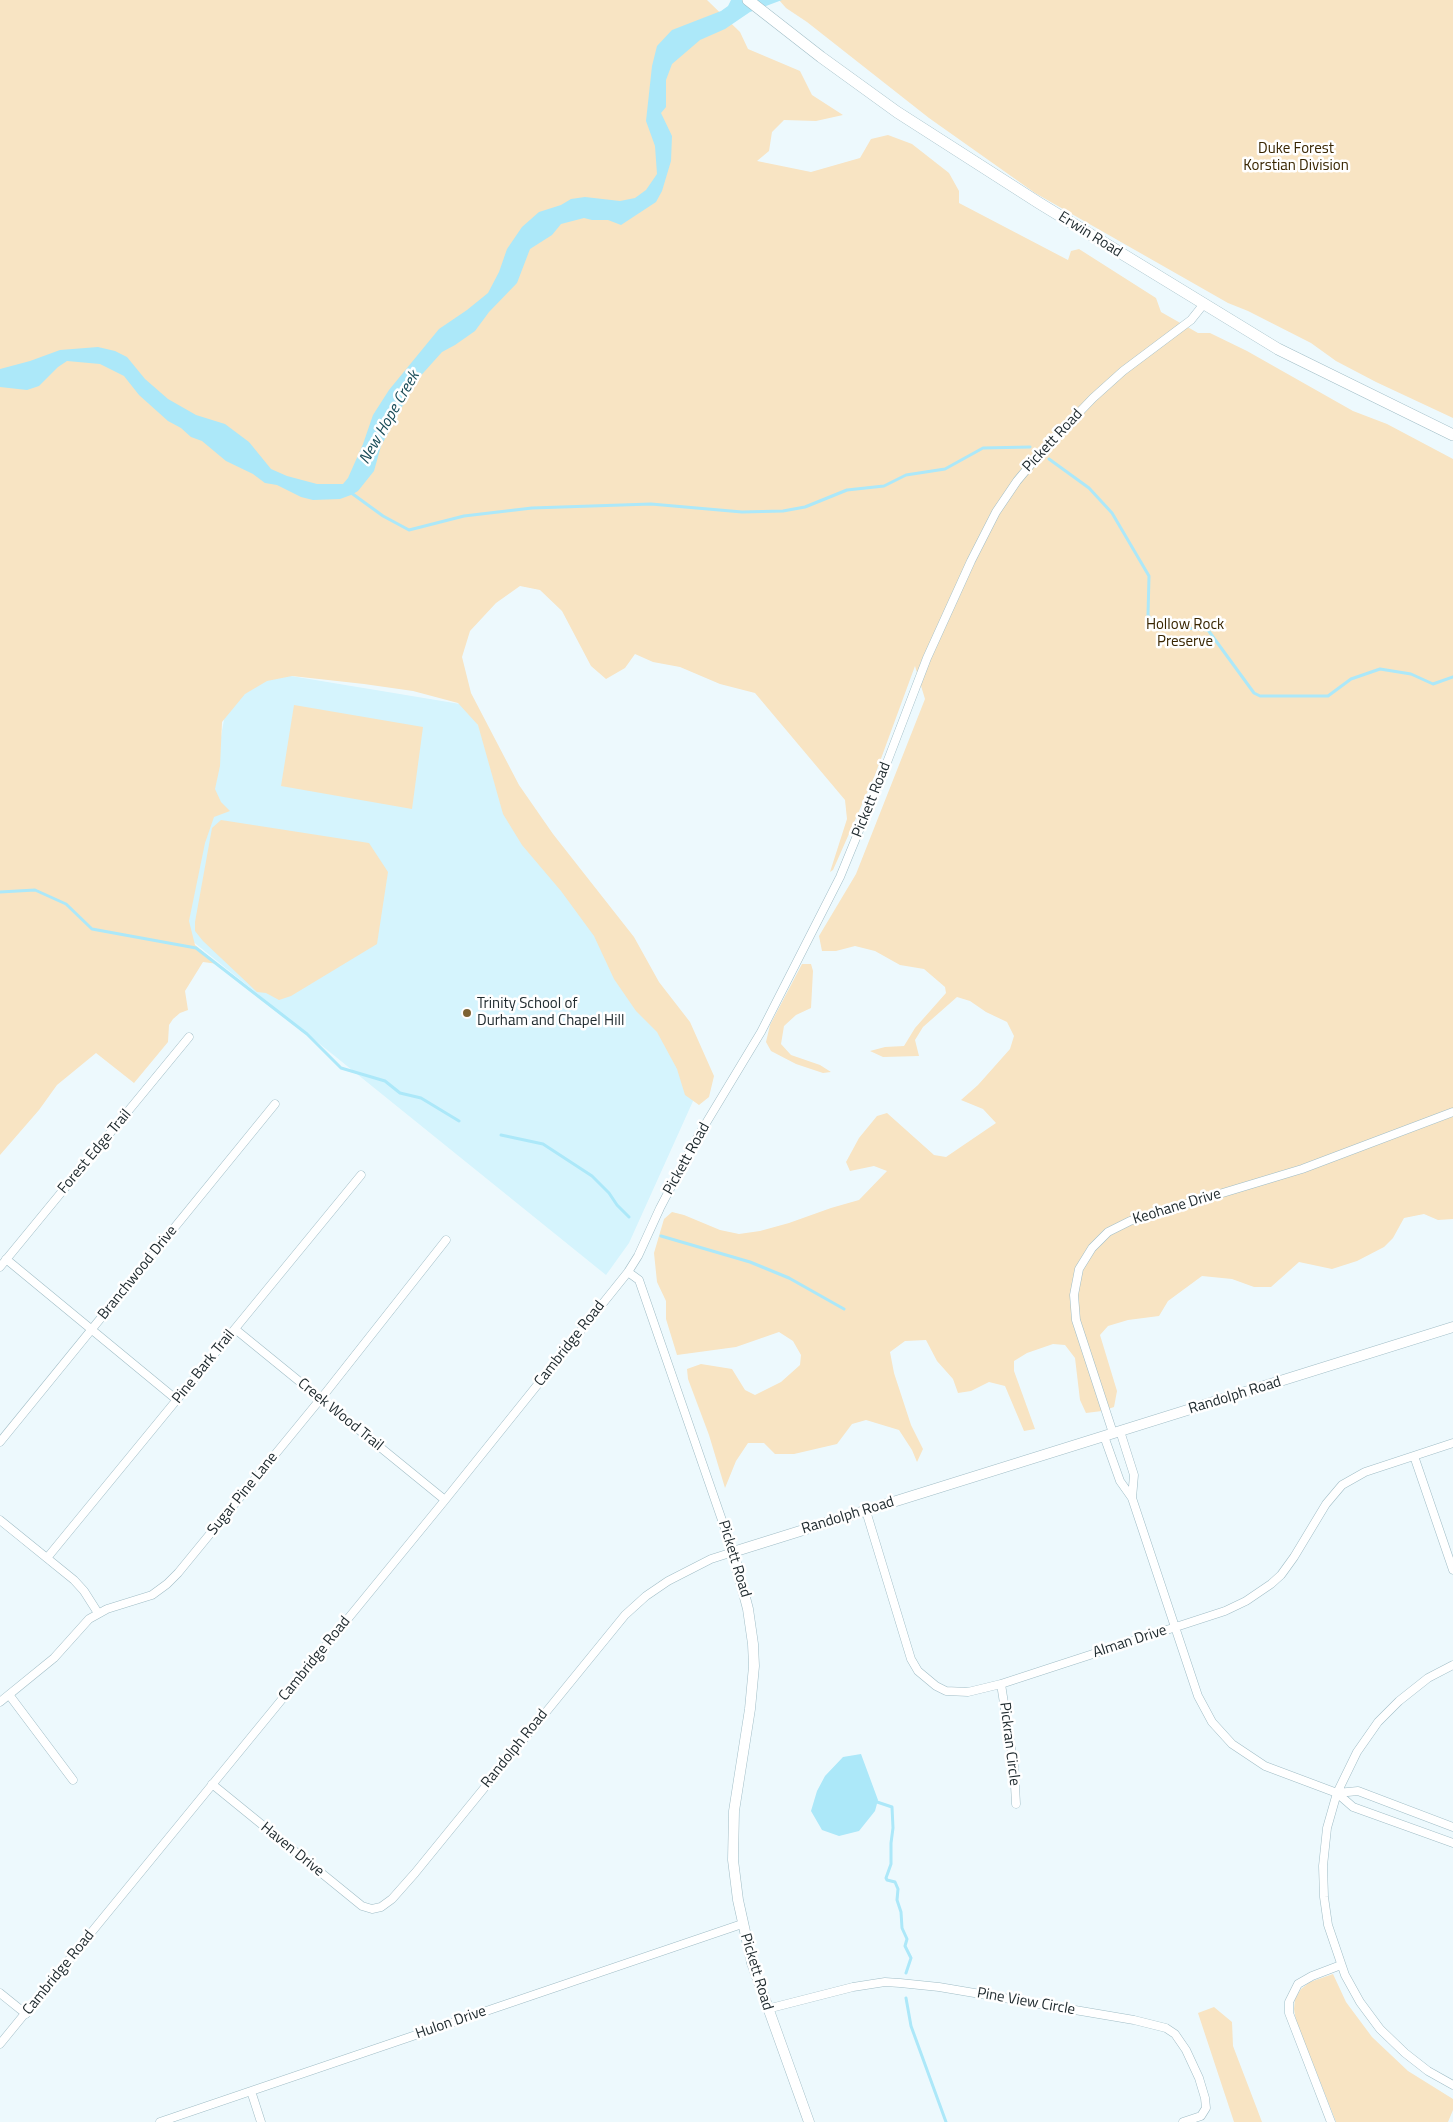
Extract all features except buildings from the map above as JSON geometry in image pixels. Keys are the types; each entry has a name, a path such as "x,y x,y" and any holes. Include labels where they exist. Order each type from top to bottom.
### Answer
{"main road":[{"name":"Erwin Road","path":"748,0 821,58 938,140 1204,305 1278,349 1453,435"}],"street":[{"name":"Pickett Road","path":"809,2122 752,1963 742,1924 733,1860 733,1819 750,1709 754,1659 748,1608 733,1552 639,1280 628,1272 638,1256 660,1208 694,1144 761,1032 840,877 927,658 971,561 996,512 1017,481 1042,451 1087,404 1123,371 1191,320 1204,305"},
{"name":"Forest Edge Trail","path":"0,1267 189,1037"},
{"name":"Branchwood Drive","path":"0,1442 275,1104"},
{"name":"Keohane Drive","path":"1453,1112 1302,1169 1130,1221 1108,1232 1092,1248 1078,1269 1074,1295 1076,1320 1112,1434 1120,1481 1132,1498 1198,1696 1212,1722 1232,1744 1265,1766 1337,1793 1353,1807 1453,1843"},
{"name":"Pine Bark Trail","path":"48,1558 361,1175"},
{"name":"Sugar Pine Lane","path":"0,1702 10,1696 54,1658 82,1625 98,1613 152,1595 168,1584 321,1399 446,1240"},
{"path":"6,1260 177,1400"},
{"name":"Cambridge Road","path":"0,2044 445,1500 628,1272"},
{"name":"Randolph Road","path":"375,1909 387,1904 398,1892 626,1615 646,1596 668,1581 710,1560 733,1552 1453,1327"},
{"name":"Creek Wood Trail","path":"235,1329 445,1500"},
{"name":"Keohane Drive","path":"1112,1434 1134,1475 1132,1498"},
{"name":"Alman Drive","path":"866,1511 911,1660 926,1679 946,1691 968,1692 1001,1684 1225,1611 1256,1595 1271,1584 1288,1566 1326,1504 1342,1485 1365,1472 1453,1444"},
{"path":"1414,1456 1453,1570"},
{"path":"0,1520 48,1558 84,1591 98,1613"},
{"path":"1453,1665 1428,1678 1399,1701 1378,1722 1357,1752 1337,1793 1327,1828 1323,1866 1324,1897 1328,1925 1341,1965 1360,2002 1380,2029 1405,2053 1428,2071 1453,2085"},
{"name":"Pickran Circle","path":"1001,1684 1014,1767 1016,1804"},
{"path":"10,1696 73,1780"},
{"name":"Haven Drive","path":"212,1784 341,1890 362,1906 375,1909"},
{"name":"Keohane Drive","path":"1337,1793 1358,1791 1453,1827"},
{"name":"Hulon Drive","path":"160,2122 742,1924"},
{"path":"1331,2122 1289,2013 1289,2002 1298,1984 1312,1976 1341,1965"},
{"name":"Pine View Circle","path":"767,2008 853,1987 900,1982 1134,2020 1158,2026 1174,2034 1181,2042 1199,2078 1206,2098 1206,2108 1201,2116 1184,2122"},
{"path":"0,1993 26,2014"},
{"path":"251,2092 261,2122"}],"shaded area":[{"name":"Trinity School of Durham and Chapel Hill","path":"267,672 466,705 698,1090 629,1243 606,1275 186,936 228,697"}],"green space":[{"name":"Hollow Rock Preserve","path":"0,0 707,0 740,32 748,49 800,71 812,95 843,115 816,121 784,120 772,132 769,151 757,161 811,172 860,158 871,139 888,135 912,144 949,173 959,191 959,203 1068,260 1071,251 1079,249 1156,298 1161,312 1198,333 1210,333 1247,351 1353,411 1387,424 1453,459 1453,1219 1438,1220 1424,1214 1404,1218 1393,1238 1384,1247 1357,1261 1332,1269 1299,1262 1271,1287 1254,1287 1232,1279 1202,1276 1168,1301 1159,1316 1128,1320 1108,1326 1100,1335 1117,1391 1114,1407 1102,1411 1086,1413 1080,1400 1075,1358 1065,1345 1053,1344 1027,1353 1014,1361 1014,1371 1035,1429 1024,1431 1005,1386 989,1382 971,1391 958,1393 953,1379 937,1361 926,1340 905,1341 890,1352 894,1373 911,1425 923,1449 917,1462 912,1450 899,1430 866,1420 852,1424 837,1444 794,1454 775,1454 764,1443 748,1443 736,1461 725,1488 709,1435 688,1379 687,1369 701,1364 732,1369 745,1390 755,1395 781,1382 800,1365 801,1355 793,1341 779,1332 736,1347 677,1355 666,1319 666,1301 657,1282 654,1253 664,1219 672,1212 720,1230 739,1234 760,1231 789,1223 859,1200 887,1171 874,1166 850,1171 846,1162 859,1138 877,1116 887,1113 934,1155 946,1157 996,1123 983,1109 961,1100 978,1085 1010,1049 1014,1036 1007,1022 986,1012 970,1001 957,997 923,1027 915,1040 919,1056 883,1057 870,1051 885,1047 904,1046 915,1028 946,993 945,987 924,969 900,965 875,951 855,946 836,951 822,951 819,936 856,874 925,699 915,666 875,775 833,870 830,872 847,819 845,800 755,693 720,684 680,667 653,662 635,654 625,668 606,679 591,666 562,611 540,590 520,586 496,603 470,631 462,657 471,693 519,785 553,834 634,937 659,982 690,1022 714,1076 709,1097 699,1105 685,1095 677,1069 657,1032 636,1011 614,979 594,936 561,891 522,845 503,814 478,725 458,703 413,691 292,676 267,681 245,694 222,722 220,766 215,789 221,802 230,811 214,817 205,843 189,921 195,945 218,964 203,962 185,991 188,1010 180,1013 173,1019 169,1025 168,1042 134,1083 96,1053 57,1085 39,1110 0,1155"},
{"name":"Duke Forest Korstian Division","path":"779,0 1453,0 1453,418 1376,382 1336,361 1311,343 1228,303 1035,193 929,118 807,22 786,8"},
{"path":"294,705 423,727 412,809 281,786"},
{"path":"221,820 369,843 388,872 377,944 291,996 279,1000 266,993 257,992 203,941 195,931 212,828"},
{"path":"802,964 811,964 813,971 811,1008 796,1015 784,1026 781,1044 791,1055 820,1065 831,1072 823,1073 796,1064 771,1051 766,1042 770,1025"},
{"path":"1333,1974 1346,2002 1372,2037 1408,2071 1453,2099 1453,2110 1448,2122 1336,2122 1296,2021 1294,2009 1295,1999 1301,1989 1310,1982"},
{"path":"1214,2007 1232,2022 1233,2046 1262,2122 1234,2122 1198,2013"}],"water":[{"name":"New Hope Creek","path":"731,0 782,0 750,12 725,29 700,40 672,64 666,80 666,107 661,113 672,136 671,161 662,191 656,202 621,225 608,220 584,218 561,224 552,235 530,249 517,283 489,312 475,331 442,352 416,381 381,446 374,471 358,491 351,495 340,499 313,500 301,497 277,485 265,483 253,474 226,461 202,441 191,437 181,428 168,421 139,395 124,376 100,364 67,361 58,367 39,386 27,390 0,387 0,369 60,350 98,347 115,351 127,357 145,379 168,399 196,415 225,424 249,442 271,469 287,476 317,484 343,484 348,478 363,444 373,415 389,390 439,329 488,293 499,272 507,249 522,227 539,212 561,205 571,199 585,197 620,201 635,198 646,190 657,174 655,146 646,121 652,66 657,46 672,30 721,11 728,6"},
{"path":"861,1754 878,1800 875,1811 859,1831 839,1836 822,1830 811,1811 817,1791 825,1776 843,1757"}],"waterway":[{"path":"350,492 383,516 409,530 464,516 532,508 651,504 742,512 783,511 805,507 847,490 884,486 906,475 945,469 983,448 1030,447"},
{"path":"1049,459 1089,488 1112,513 1149,576 1148,615 1154,625 1208,630 1254,693 1260,696 1328,696 1351,679 1380,669 1411,674 1433,684 1453,677"},
{"path":"0,892 35,890 66,904 92,929 196,948 307,1034 341,1068 385,1081 400,1093 421,1098 459,1121"},
{"path":"501,1135 543,1144 592,1176 629,1217"},
{"path":"661,1236 750,1262 789,1278 844,1309"},
{"path":"874,1801 892,1807 891,1864 886,1878 895,1882 898,1889 897,1900 901,1912 902,1928 907,1939 905,1946 911,1958 906,1973"},
{"path":"906,1998 911,2026 946,2122"}],"place":[{"name":"Trinity School of Durham and Chapel Hill","path":"467,1013"}]}
